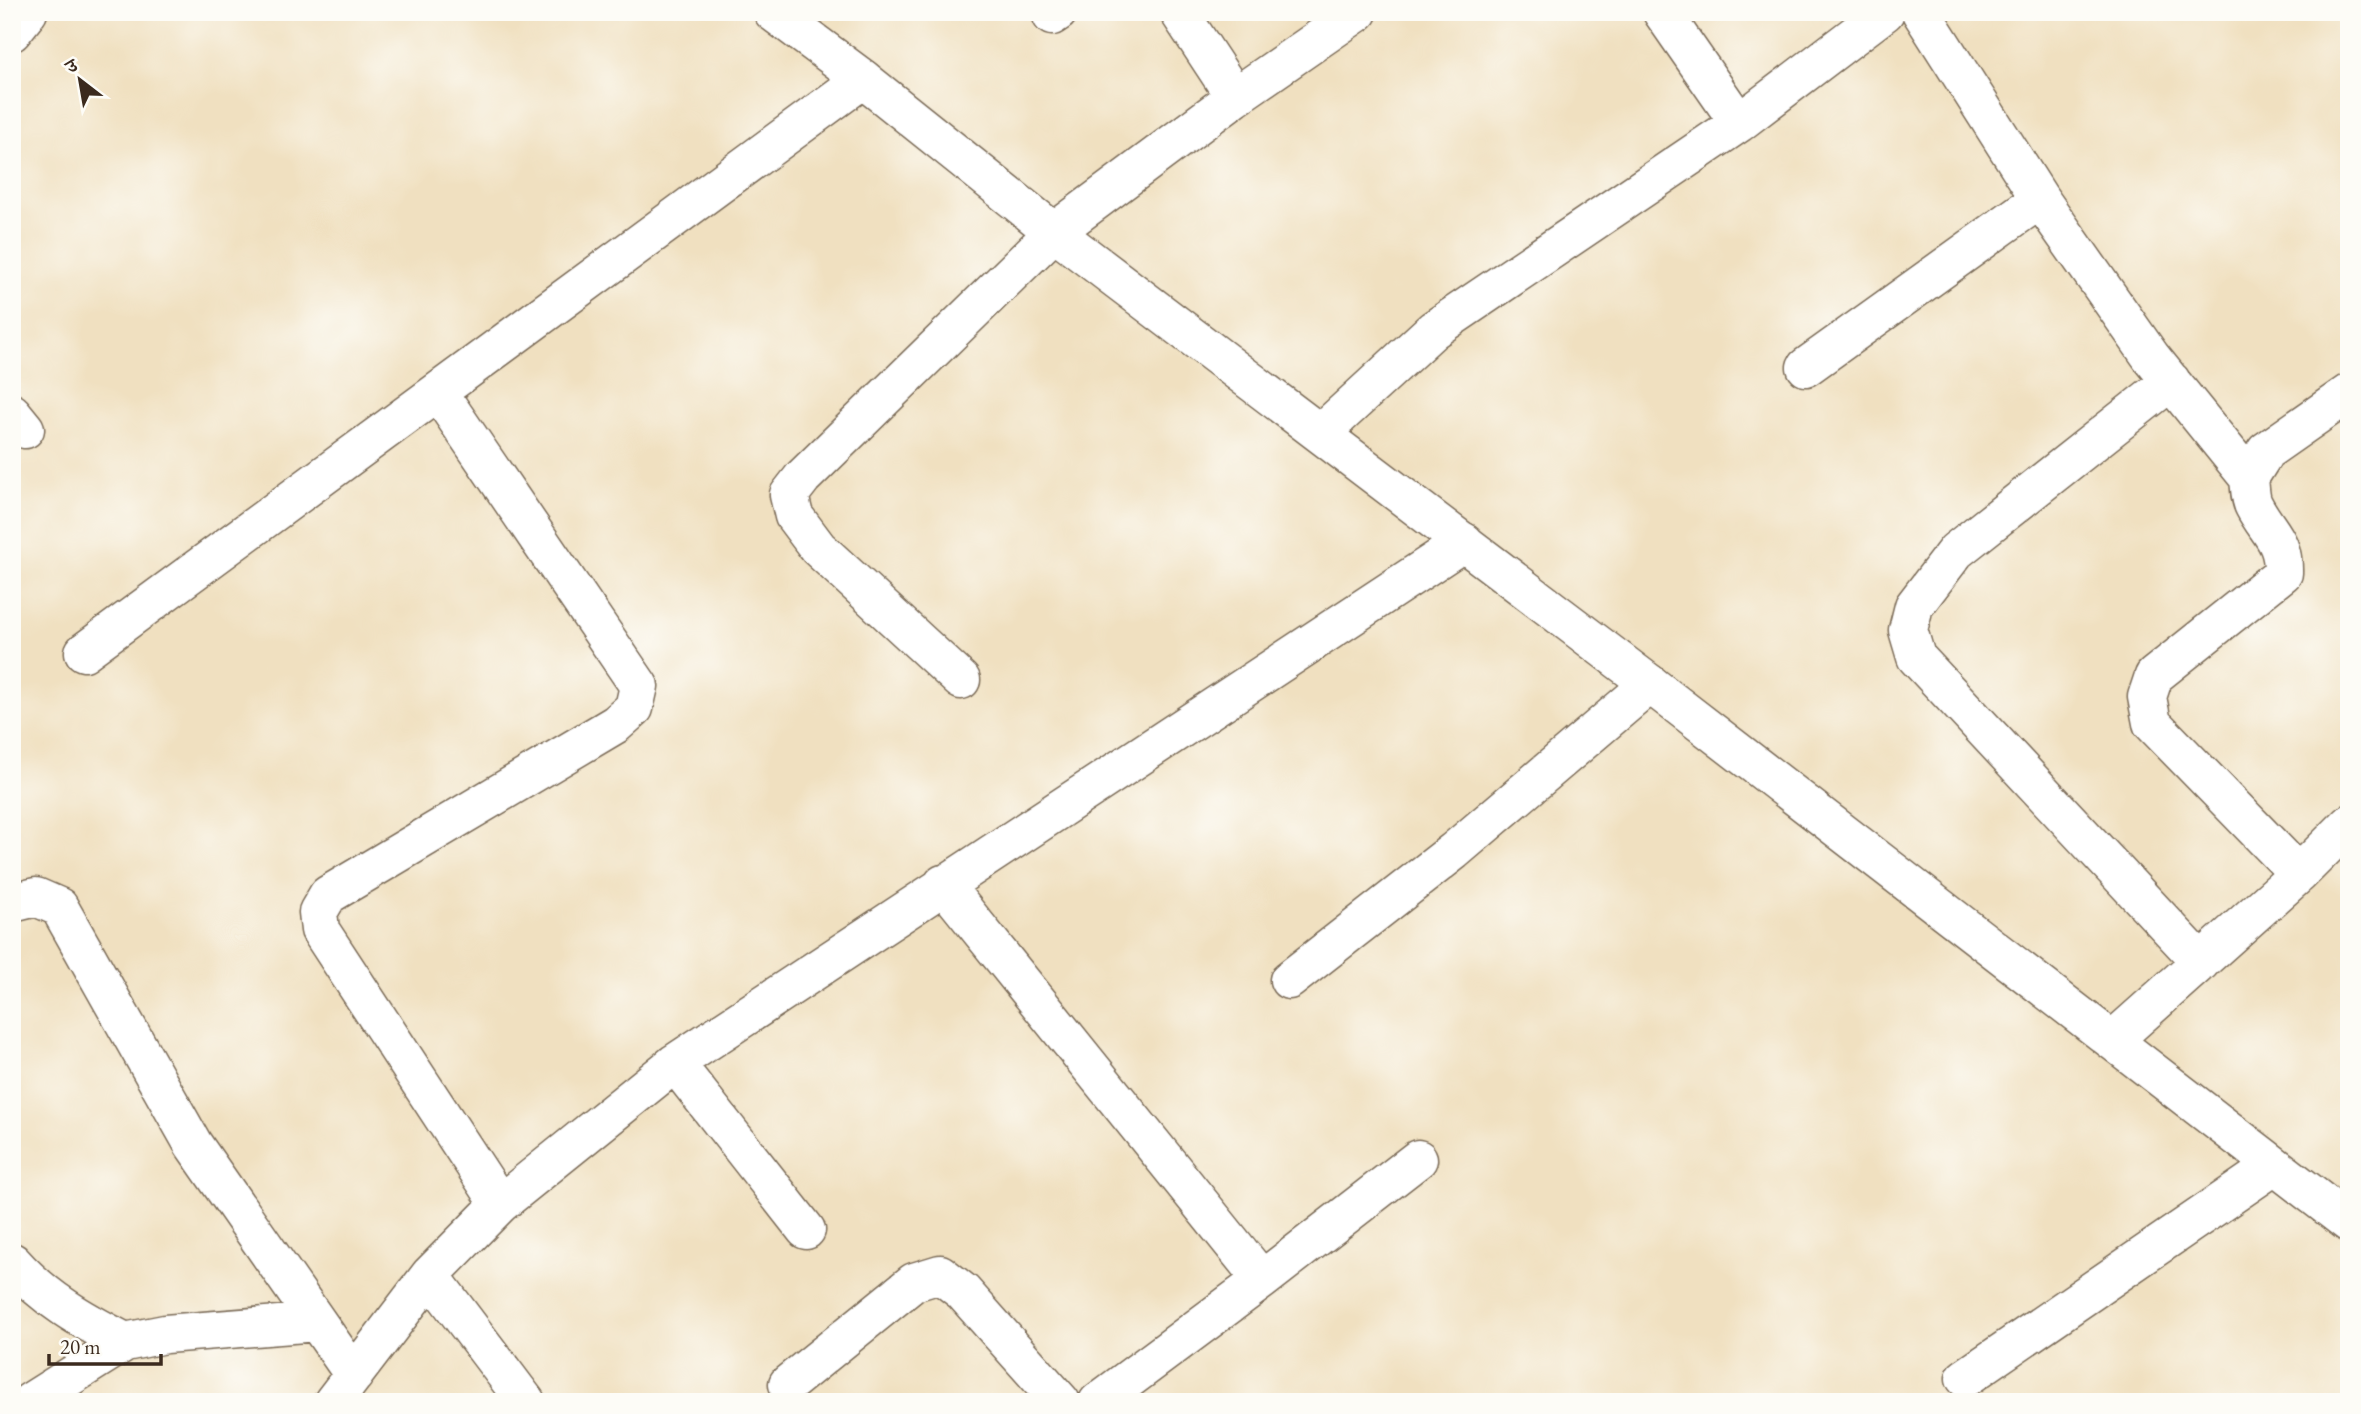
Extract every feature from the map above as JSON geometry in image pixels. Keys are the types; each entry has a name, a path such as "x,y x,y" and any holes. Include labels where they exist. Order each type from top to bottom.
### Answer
{"street":[{"path":"12,32 28,12"},
{"path":"773,12 863,79 1054,232 1650,684 2349,1223"},
{"path":"1179,12 1235,97"},
{"path":"961,680 818,548 793,516 789,495 803,477 1054,232 1235,97 1358,12"},
{"path":"1662,12 1739,123"},
{"path":"1321,433 1433,330 1739,123 1885,12"},
{"path":"1921,12 2040,199 2171,381 2249,478 2253,504 2279,543 2283,573 2154,676 2147,697 2152,723 2299,874"},
{"path":"84,652 863,79"},
{"path":"1806,367 2040,199"},
{"path":"2171,381 1956,551 1914,606 1908,630 1916,657 2201,962"},
{"path":"438,392 639,685 634,708 616,724 328,895 318,912 320,930 500,1205"},
{"path":"2249,478 2266,451 2349,393"},
{"path":"344,1388 430,1275 500,1205 675,1063 1464,542"},
{"path":"1289,980 1454,851 1650,684"},
{"path":"2113,1040 2299,874 2349,824"},
{"path":"943,884 1262,1280"},
{"path":"12,903 36,897 60,907 150,1073 193,1144 317,1322 344,1388"},
{"path":"675,1063 806,1230"},
{"path":"1098,1402 1418,1159"},
{"path":"1965,1378 2274,1166"},
{"path":"12,1262 36,1288 67,1312 125,1342"},
{"path":"788,1384 914,1282 940,1274 963,1292 1061,1402"},
{"path":"430,1275 526,1402"},
{"path":"30,1402 125,1342 165,1334 317,1322"}]}
